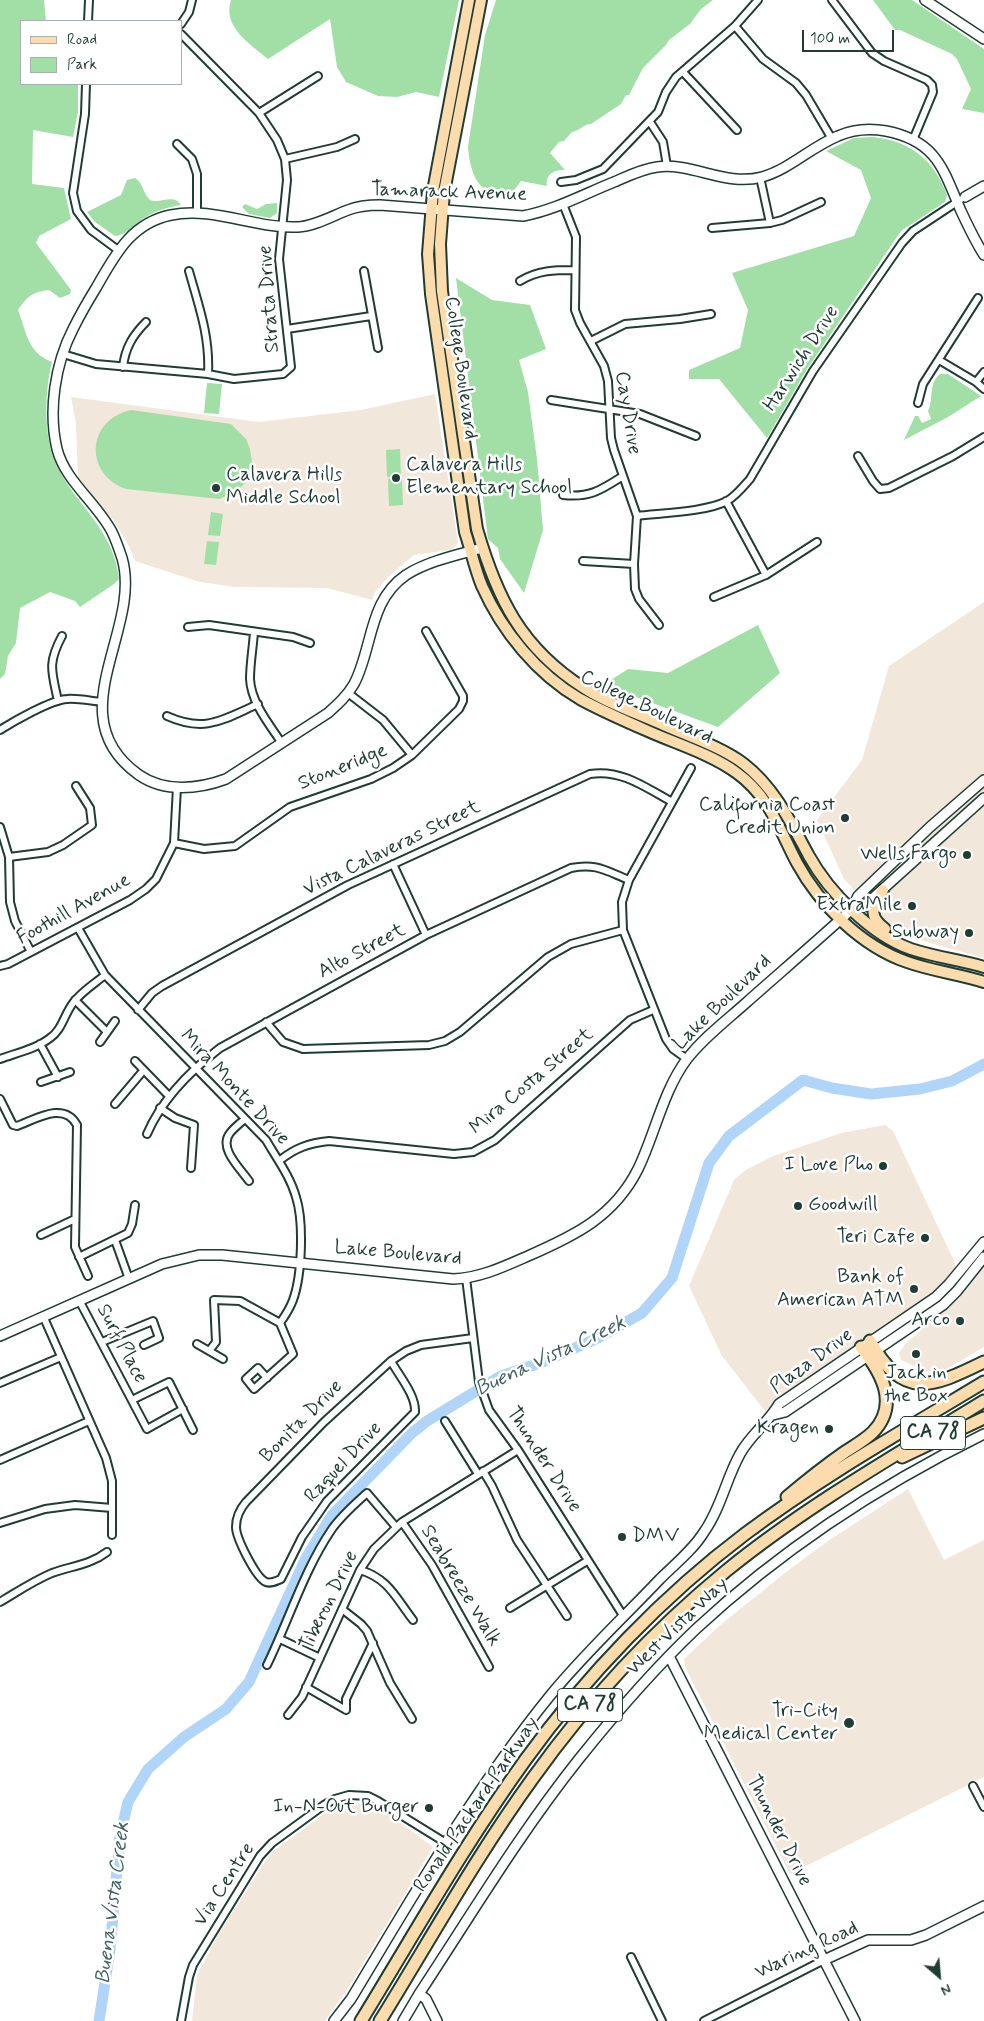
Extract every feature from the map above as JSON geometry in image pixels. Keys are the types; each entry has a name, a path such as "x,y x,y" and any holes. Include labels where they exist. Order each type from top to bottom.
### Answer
{"highway":[{"path":"868,1348 891,1371 907,1381 918,1384 941,1381 984,1362"},
{"path":"744,1534 808,1479 864,1438 879,1424 886,1411 887,1398 882,1378 868,1348"},
{"name":"Ronald Packard Parkway","path":"361,2021 492,1809 527,1758 560,1716 638,1629 744,1534 820,1481 984,1382"},
{"name":"Ronald Packard Parkway","path":"380,2021 510,1812 554,1750 609,1684 665,1626 725,1572 800,1514 984,1401"},
{"path":"881,1464 913,1454 984,1418"}],"main road":[{"name":"College Boulevard","path":"469,0 438,162 431,209 428,254 431,294 465,532 482,586 496,614 511,636 539,668 578,698 610,715 718,761 737,773 762,796 776,817 786,841 810,884 841,920 874,946 907,962 982,979"},
{"name":"College Boulevard","path":"481,0 442,210 440,244 442,291 477,529 493,581 507,608 521,630 548,660 584,688 615,704 723,751 743,763 772,792 820,875 832,891 882,935 914,950 984,967"},
{"path":"925,0 984,40"},
{"name":"Tamarack Avenue","path":"482,548 418,568 404,576 392,588 380,604 359,672 348,693 328,712 226,778 208,785 177,787 159,785 142,777 120,756 110,742 103,720 102,702 104,686 124,598 123,562 111,530 67,470 57,450 54,407 56,382 63,354 72,330 118,250 134,233 151,222 173,214 196,212 282,226 300,227 365,205 523,216 536,214 641,171 667,166 729,179 760,177 777,171 832,138 857,130 872,129 898,134 925,147 939,163 961,200 984,255"},
{"name":"Harwich Drive","path":"961,200 984,186"},
{"path":"852,909 858,896 930,827 984,780"},
{"path":"762,796 767,796 778,810 783,809"},
{"path":"852,909 863,907 984,798"},
{"path":"882,890 873,911 874,917 878,924 914,950"},
{"name":"Lake Boulevard","path":"0,1336 162,1264 199,1255 222,1255 452,1279 466,1278 498,1270 566,1239 587,1227 613,1205 627,1188 638,1169 670,1089 687,1059 713,1032 852,909"},
{"name":"Plaza Drive","path":"868,1348 936,1297 984,1242"},
{"name":"Plaza Drive","path":"334,2021 351,2000 446,1843 485,1783 527,1724 581,1661 703,1534 718,1508 740,1452 773,1414 779,1404 868,1348 943,1305 957,1291 984,1257"},
{"name":"West Vista Way","path":"402,2021 418,1994 542,1809 579,1760 669,1656 745,1586 842,1514 925,1465 984,1434"},
{"name":"Thunder Drive","path":"669,1656 855,2021"},
{"name":"Waring Road","path":"824,1960 868,1940 911,1940 926,1935 984,1906"},
{"path":"418,1994 426,1999 437,2021"}],"street":[{"path":"88,0 88,20"},
{"path":"182,22 192,0"},
{"path":"561,182 576,180 603,169 658,112 666,92 676,77 735,26 758,0"},
{"path":"832,0 872,53 884,61 927,80 932,85 933,92 913,140"},
{"path":"735,26 763,59 796,83 806,95 832,138"},
{"name":"Strata Drive","path":"63,354 96,364 243,379 283,374 291,367 292,362 279,259 286,180 285,160 277,140 259,114 182,35"},
{"path":"683,72 737,130"},
{"path":"259,114 318,76"},
{"path":"86,85 85,114 73,194 77,211 91,230 118,250"},
{"path":"650,122 663,142 667,166"},
{"path":"285,160 337,147 355,139"},
{"path":"177,144 192,159 197,174 196,212"},
{"path":"760,177 770,223"},
{"name":"Harwich Drive","path":"637,516 703,508 726,501 750,479 813,371 902,243 913,231 961,200"},
{"path":"712,228 770,223 782,220 821,202"},
{"name":"Cay Drive","path":"563,204 576,237 575,310 580,323 604,366 608,381 611,438 616,461 637,516 634,564 635,590 639,599 659,625"},
{"path":"520,281 532,274 546,271 575,270"},
{"path":"189,271 209,347 208,374"},
{"path":"364,271 378,348"},
{"path":"918,403 923,384 978,298"},
{"path":"591,341 625,324 711,314"},
{"path":"287,329 371,316"},
{"path":"123,367 134,333 146,322"},
{"path":"939,360 976,382 984,389"},
{"path":"976,382 984,372"},
{"path":"551,400 640,414 696,436"},
{"path":"858,456 873,481 880,488 890,488 954,456 984,437"},
{"path":"563,495 578,497 592,494 623,476"},
{"path":"726,501 766,575"},
{"path":"714,597 766,575 817,542"},
{"path":"583,561 634,564"},
{"path":"188,627 209,625 293,637 310,643"},
{"path":"254,632 250,680 258,704 281,742"},
{"name":"Stoneridge","path":"174,843 204,849 235,846 290,807 371,779 393,768 412,755 459,709 463,702 463,696 426,632"},
{"path":"58,701 51,667 53,655 62,636"},
{"path":"348,693 383,720 412,755"},
{"path":"0,730 58,701 67,699 102,702"},
{"path":"167,716 180,722 195,725 216,722 258,704"},
{"path":"687,1059 673,1049 666,1039 653,1010 622,930 622,902 629,880 691,768"},
{"name":"Vista Calaveras Street","path":"138,1010 152,993 162,986 348,885 590,774 614,773 672,802"},
{"path":"9,857 48,852 63,845 92,825 90,808 76,786"},
{"name":"Foothill Avenue","path":"0,966 8,964 130,900 156,879 174,843 177,787"},
{"path":"0,828 9,857 10,902 15,921 31,952"},
{"path":"393,864 426,935"},
{"name":"Alto Street","path":"147,1134 156,1114 169,1096 220,1048 426,935 571,868 587,865 608,870 629,880"},
{"name":"Mira Monte Drive","path":"78,928 105,975 266,1140 286,1171 299,1208 302,1227 293,1301 280,1322"},
{"path":"266,1022 283,1042 302,1049 428,1045 445,1041 460,1032 548,957 571,944 622,930"},
{"path":"0,1059 40,1044 57,1032 67,1011 75,1000 105,975"},
{"path":"75,1000 106,1031"},
{"name":"Mira Costa Street","path":"279,1161 300,1147 310,1143 329,1141 454,1154 473,1152 495,1140 630,1020 653,1010"},
{"path":"100,1042 106,1031 115,1021"},
{"path":"40,1044 58,1077"},
{"path":"135,1061 169,1096"},
{"path":"115,1104 143,1071"},
{"path":"41,1082 70,1072"},
{"path":"0,1099 13,1125 16,1126 51,1113 67,1114 72,1117 77,1125 75,1247 88,1276"},
{"path":"160,1108 175,1118 194,1125 191,1168"},
{"path":"245,1119 230,1133 226,1142 226,1149 249,1181"},
{"path":"79,1257 128,1233 132,1224 135,1205"},
{"path":"41,1235 75,1219"},
{"path":"115,1240 129,1280"},
{"name":"Thunder Drive","path":"466,1278 480,1382 489,1410 518,1450 624,1617"},
{"path":"210,1351 216,1342 214,1300 240,1302 280,1322 293,1354 266,1378"},
{"name":"Surf Place","path":"80,1302 146,1429 183,1409 169,1382 132,1400"},
{"path":"44,1318 106,1458 112,1481 112,1535"},
{"path":"102,1342 153,1321 159,1338 144,1345"},
{"name":"Bonita Drive","path":"270,1583 265,1582 256,1573 238,1536 236,1528 239,1511 246,1502 324,1422 391,1362 406,1351 421,1345 473,1338"},
{"path":"197,1344 223,1359"},
{"path":"0,1383 61,1357"},
{"name":"Raquel Drive","path":"270,1583 281,1579 285,1574 302,1537 328,1500 414,1412 415,1405 412,1398 391,1362"},
{"path":"183,1409 193,1430"},
{"path":"0,1460 89,1421"},
{"path":"445,1421 480,1473 492,1486 517,1540 567,1616"},
{"name":"Tiberon Drive","path":"288,1714 302,1697 360,1570 374,1549 402,1522 518,1450"},
{"path":"268,1665 319,1550 333,1527 367,1493 396,1527"},
{"path":"0,1523 45,1509 74,1504 112,1508"},
{"name":"Seabreeze Walk","path":"402,1522 432,1565 489,1667"},
{"path":"0,1602 35,1581 53,1573 91,1562 107,1552"},
{"path":"510,1608 587,1561"},
{"path":"360,1570 382,1580 397,1596 413,1620"},
{"path":"342,1609 362,1624 373,1643 385,1672 412,1719"},
{"path":"280,1639 320,1658"},
{"path":"306,1687 346,1710 346,1699 373,1643"},
{"path":"973,1786 984,1807"},
{"name":"Via Centre","path":"181,2021 189,1976 193,1965 260,1856 272,1843 324,1805 349,1795 368,1796 446,1843"},
{"path":"631,1957 662,2021"},
{"name":"Waring Road","path":"704,2021 717,2018 824,1960"}],"shaded area":[{"name":"Calavera Hills Middle School","path":"435,394 458,543 451,550 414,555 388,577 375,592 372,600 327,588 235,587 200,582 135,561 129,546 114,521 78,477 76,424 71,397 259,422 361,410"},
{"path":"984,602 984,958 895,933 844,879 817,820 862,760 889,666"},
{"path":"885,1125 893,1131 956,1268 936,1290 864,1338 765,1411 722,1356 689,1286 734,1180 746,1170 771,1157 841,1133"},
{"path":"984,1267 984,1347 943,1371 937,1372 925,1371 901,1360 899,1353 906,1343 962,1295"},
{"name":"Tri-City Medical Center","path":"908,1489 944,1560 984,1540 984,1777 790,1874 686,1669 684,1659 719,1626 790,1569 828,1541"},
{"path":"356,1803 380,1808 433,1847 349,1987 325,2021 192,2021 197,1975 218,1935 271,1853 333,1807"}],"green space":[{"path":"0,0 44,0 46,20 20,20 20,85 78,85 78,112 73,137 33,130 32,184 64,188 71,219 39,236 36,243 71,290 70,294 60,298 49,290 39,292 24,301 18,310 29,341 37,353 52,362 47,388 46,417 54,458 67,484 95,521 110,547 116,562 119,579 80,607 75,601 50,592 20,608 16,643 8,656 5,674 0,679"},
{"path":"231,0 459,0 439,97 416,92 397,97 378,96 346,82 337,67 330,19 268,59 246,41 234,27 229,10"},
{"path":"496,0 713,0 701,9 690,24 669,40 643,68 629,95 626,95 621,104 591,124 572,132 564,141 559,142 550,153 565,170 558,170 549,175 547,186 521,181 510,196 502,192 487,190 478,183 471,165 468,147 485,35"},
{"path":"873,0 912,0 984,49 984,113 962,109 971,89 957,59 952,54 900,30 895,30"},
{"path":"873,137 887,139 910,148 928,162 942,183 947,195 945,202 901,231 807,369 767,438 719,379 689,379 689,370 740,348 748,310 732,273 854,236 871,198 861,170 826,151 854,138"},
{"path":"135,178 150,200 171,199 181,205 154,212 123,233 115,236 95,222 87,212 121,195 127,180"},
{"path":"277,203 277,213 270,218 249,214 242,207 245,204 257,209 266,204"},
{"path":"456,278 492,300 530,305 546,349 519,360 528,392 537,459 543,530 524,593 500,559 498,548 488,539"},
{"path":"940,374 948,374 981,396 948,417 904,440 915,416 918,416 922,423 931,419 928,411 934,382"},
{"path":"207,383 222,384 219,414 204,413"},
{"path":"131,410 231,424 246,439 250,449 252,463 245,483 236,492 219,499 126,489 112,482 103,472 97,460 96,448 99,435 105,424 116,416"},
{"path":"400,449 401,476 387,477 386,450"},
{"path":"388,479 402,479 403,505 389,506"},
{"path":"211,512 223,514 220,536 208,535"},
{"path":"207,541 219,542 216,565 204,564"},
{"path":"758,625 780,673 718,727 603,685 628,669 668,673"}],"waterway":[{"name":"Buena Vista Creek","path":"99,2021 110,1950 120,1836 128,1802 148,1769 184,1737 226,1709 249,1682 306,1558 332,1515 412,1433 427,1421 501,1376 540,1363 598,1338 642,1313 672,1278 709,1163 729,1136 803,1080 832,1088 871,1094 920,1089 952,1081 984,1064"}],"place":[{"name":"Calavera Hills Elementary School","path":"396,478"},
{"name":"Calavera Hills Middle School","path":"216,488"},
{"name":"California Coast Credit Union","path":"845,818"},
{"name":"Wells Fargo","path":"967,855"},
{"name":"ExtraMile","path":"912,906"},
{"name":"Subway","path":"969,933"},
{"name":"I Love Pho","path":"883,1166"},
{"name":"Goodwill","path":"798,1206"},
{"name":"Teri Cafe","path":"925,1238"},
{"name":"Bank of American ATM","path":"914,1289"},
{"name":"Arco","path":"960,1321"},
{"name":"Jack in the Box","path":"916,1354"},
{"name":"Kragen","path":"829,1429"},
{"name":"DMV","path":"622,1537"},
{"name":"Tri-City Medical Center","path":"849,1723"},
{"name":"In-N-Out Burger","path":"429,1808"}]}
